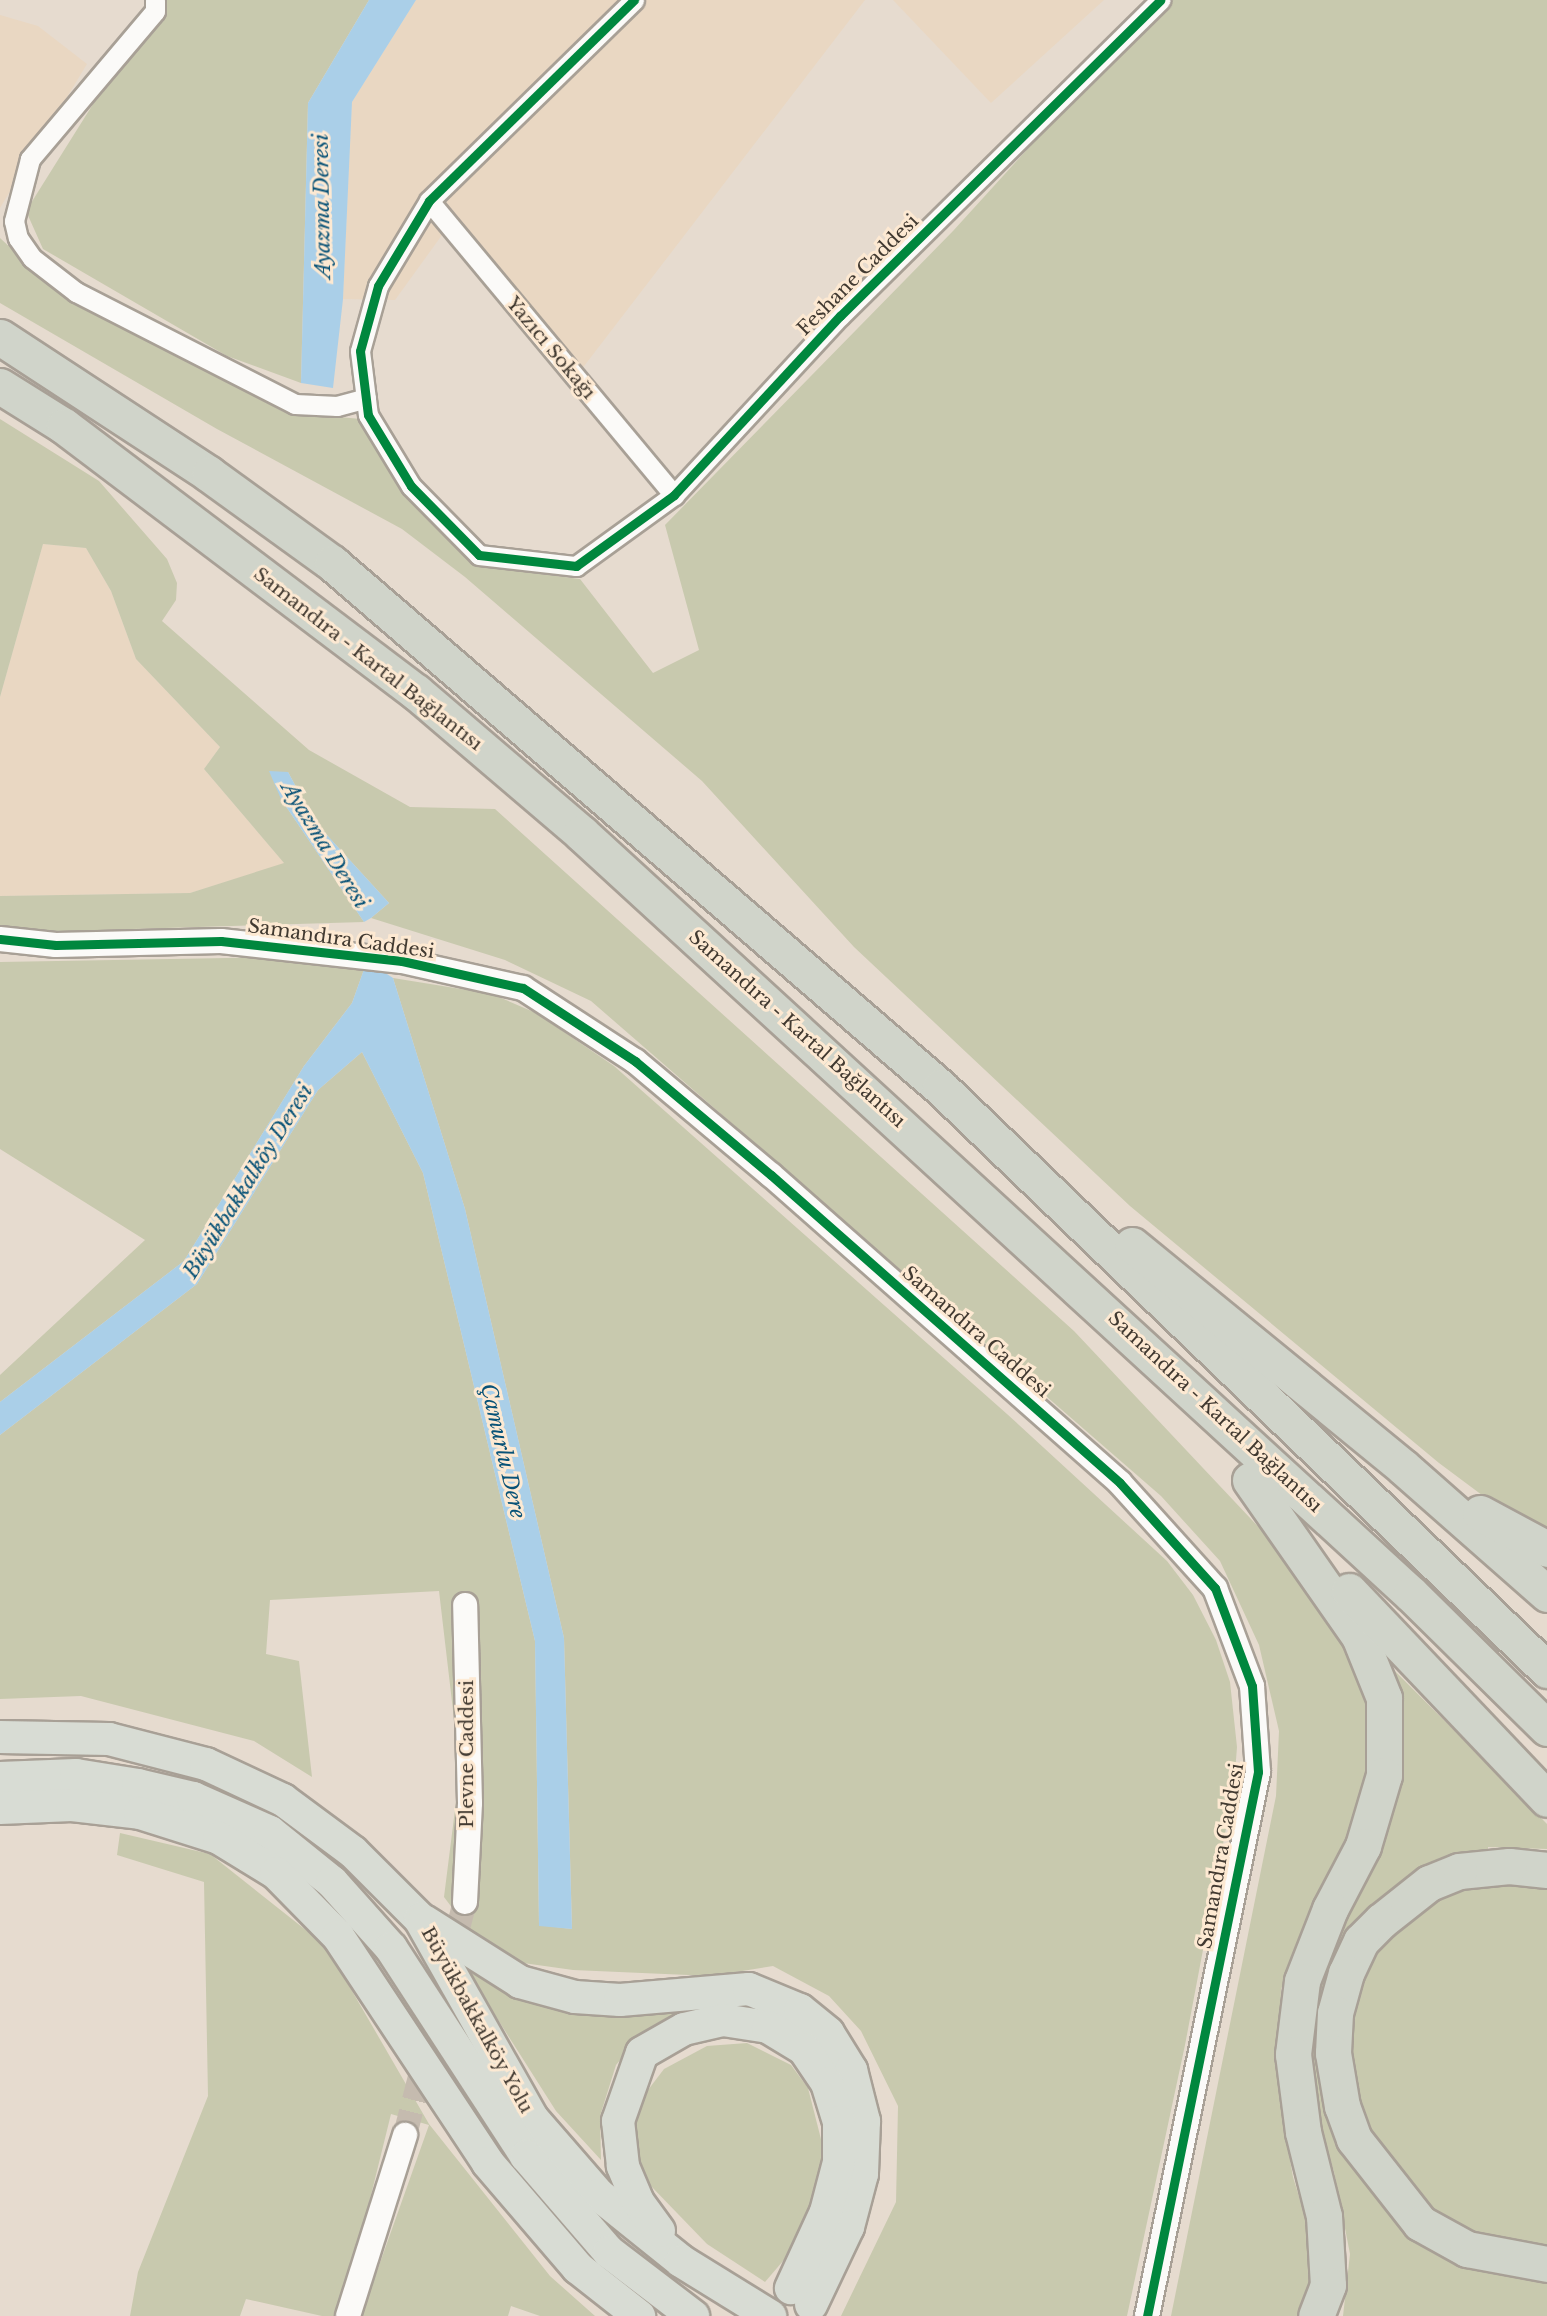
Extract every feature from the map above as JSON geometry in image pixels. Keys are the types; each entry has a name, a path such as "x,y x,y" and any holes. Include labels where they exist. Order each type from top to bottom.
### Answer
{"highway":[{"path":"0,337 209,474 332,563 940,1087 1404,1466 1547,1594"},
{"name":"Samandıra - Kartal Bağlantısı","path":"0,386 64,426 416,692 581,833 952,1170 1411,1594 1547,1728"},
{"path":"940,1087 1547,1670"},
{"path":"952,1170 1250,1480 1380,1625 1547,1799"},
{"path":"1404,1466 1536,1547 1547,1549"},
{"path":"1250,1480 1359,1636 1384,1698 1384,1776 1363,1846 1330,1909 1302,1982 1293,2054 1303,2132 1324,2216 1328,2285 1316,2316"},
{"name":"Büyükbakkalköy Yolu","path":"0,1737 109,1738 206,1764 283,1800 353,1852 420,1919 532,2118 599,2194 681,2261 771,2316"},
{"name":"Büyükbakkalköy Yolu","path":"0,1778 76,1774 138,1785 193,1798 270,1832 332,1882 391,1948 526,2156 609,2252 693,2316"},
{"path":"0,1808 72,1805 140,1813 219,1838 276,1873 338,1936 488,2163 578,2268 639,2316"},
{"path":"1547,1870 1509,1866 1459,1871 1429,1883 1381,1921 1361,1941 1346,1973 1335,2013 1333,2053 1342,2106 1354,2139 1420,2223 1467,2249 1547,2264"},
{"path":"420,1919 520,1982 575,1997 620,2000 748,1989 800,2010 828,2033 851,2070 860,2108 862,2174 848,2227 801,2297 839,2162 839,2122 827,2083 804,2049 768,2027 723,2020 684,2029 642,2053 627,2087 618,2121 623,2166 638,2202 681,2261"}],"street":[{"path":"155,0 155,11 30,159 14,221 18,238 32,258 76,292 295,404 337,406 366,398 360,351 378,286 429,201 634,0"},
{"name":"Feshane Caddesi","path":"366,398 368,415 411,486 479,555 576,566 674,495 840,316 1160,0"},
{"name":"Yazıcı Sokağı","path":"429,201 674,495"},
{"name":"Samandıra Caddesi","path":"0,939 56,945 221,941 402,961 523,988 635,1061 771,1175 1120,1483 1215,1588 1252,1686 1258,1772 1147,2316"},
{"name":"Plevne Caddesi","path":"465,1605 470,1803 465,1902"},
{"path":"348,2316 405,2135"}],"shaded area":[{"path":"416,0 865,0 578,374 450,224 395,300 343,299 352,102"},
{"path":"893,0 1104,0 991,103"},
{"path":"0,15 38,26 87,64 0,208"},
{"path":"43,544 86,548 111,591 136,659 220,747 204,769 285,864 190,893 0,896 0,697"}],"green space":[{"path":"166,0 369,0 308,103 301,383 227,356 43,249 26,211 110,77"},
{"path":"1163,0 1547,0 1547,1528 1494,1504 1439,1463 1130,1206 854,947 702,781 465,577 402,529 217,429 0,303 0,238 55,289 284,412 361,419 401,486 478,566 580,579 653,673 699,650 665,525 953,231"},
{"path":"0,419 99,481 167,559 177,583 176,600 162,621 309,750 410,807 495,809 1074,1331 1283,1553 1346,1630 1366,1690 1371,1753 1356,1821 1281,1989 1279,2095 1293,2177 1310,2232 1310,2288 1299,2316 1171,2316 1276,1796 1279,1731 1259,1645 1220,1561 1161,1496 591,1001 505,960 371,918 389,903 315,822 288,772 281,799 364,922 0,933 0,896 190,893 284,863 204,769 220,747 136,659 111,591 86,548 43,544 0,697"},
{"path":"292,957 367,961 352,1003 304,1066 184,1261 0,1402 0,1375 145,1240 0,1149 0,962"},
{"path":"393,978 492,994 536,1013 614,1066 1007,1414 1167,1561 1193,1595 1216,1640 1230,1682 1237,1747 1234,1786 1185,2045 1127,2316 841,2316 896,2202 898,2106 861,2031 829,1996 773,1966 711,1976 573,1970 516,1962 468,1929 444,1897 460,1770 439,1591 270,1600 266,1654 299,1661 312,1777 254,1741 81,1696 0,1699 0,1435 197,1284 318,1090 362,1052 423,1173 535,1641 539,1925 572,1929 564,1638 465,1209"},
{"path":"1386,1662 1547,1824 1547,1849 1488,1847 1488,1854 1355,1928 1343,2148 1379,2200 1419,2239 1466,2264 1547,2279 1547,2316 1343,2316 1350,2254 1334,2172 1308,2082 1314,1989 1399,1788 1401,1732"},
{"path":"120,1833 210,1854 326,1946 429,2124 550,2276 595,2316 540,2316 511,2306 508,2316 322,2316 246,2299 240,2316 130,2316 138,2272 208,2096 204,1882 117,1855","holes":["391,2114 429,2125 376,2274 354,2264"]},
{"path":"1501,1877 1547,1882 1547,2250 1479,2241 1425,2210 1357,2114 1348,2029 1357,1987 1379,1946 1410,1915 1451,1888"},
{"path":"467,1971 530,2001 580,2012 697,2009 630,2048 616,2065 600,2116 601,2160 556,2111"},
{"path":"747,2043 791,2065 808,2088 823,2147 813,2215 795,2247 765,2282 707,2244 649,2184 636,2150 635,2122 648,2090 664,2069 707,2046"}],"water":[{"name":"Ayazma Deresi","path":"369,0 416,0 352,102 343,299 333,388 301,383 308,103"},
{"name":"Ayazma Deresi","path":"269,771 288,772 315,822 389,903 371,918 364,922 281,799"},
{"path":"367,961 393,978 465,1209 564,1638 572,1929 539,1926 535,1641 423,1173 362,1052 318,1090 197,1284 0,1435 0,1402 184,1261 304,1066 352,1003"}],"tunnel":[{"path":"405,2135 465,1902"}],"cycle path":[{"path":"634,0 429,201 378,286 360,351 368,415 411,486 479,555 576,566 674,495 840,316 1160,0"},
{"path":"0,939 56,945 221,941 402,961 523,988 635,1061 771,1175 1120,1483 1215,1588 1252,1686 1258,1772 1147,2316"}],"water label":[{"name":"Büyükbakkalköy Deresi","path":"248,1181"},
{"name":"Çamurlu Dere","path":"503,1451"}]}
